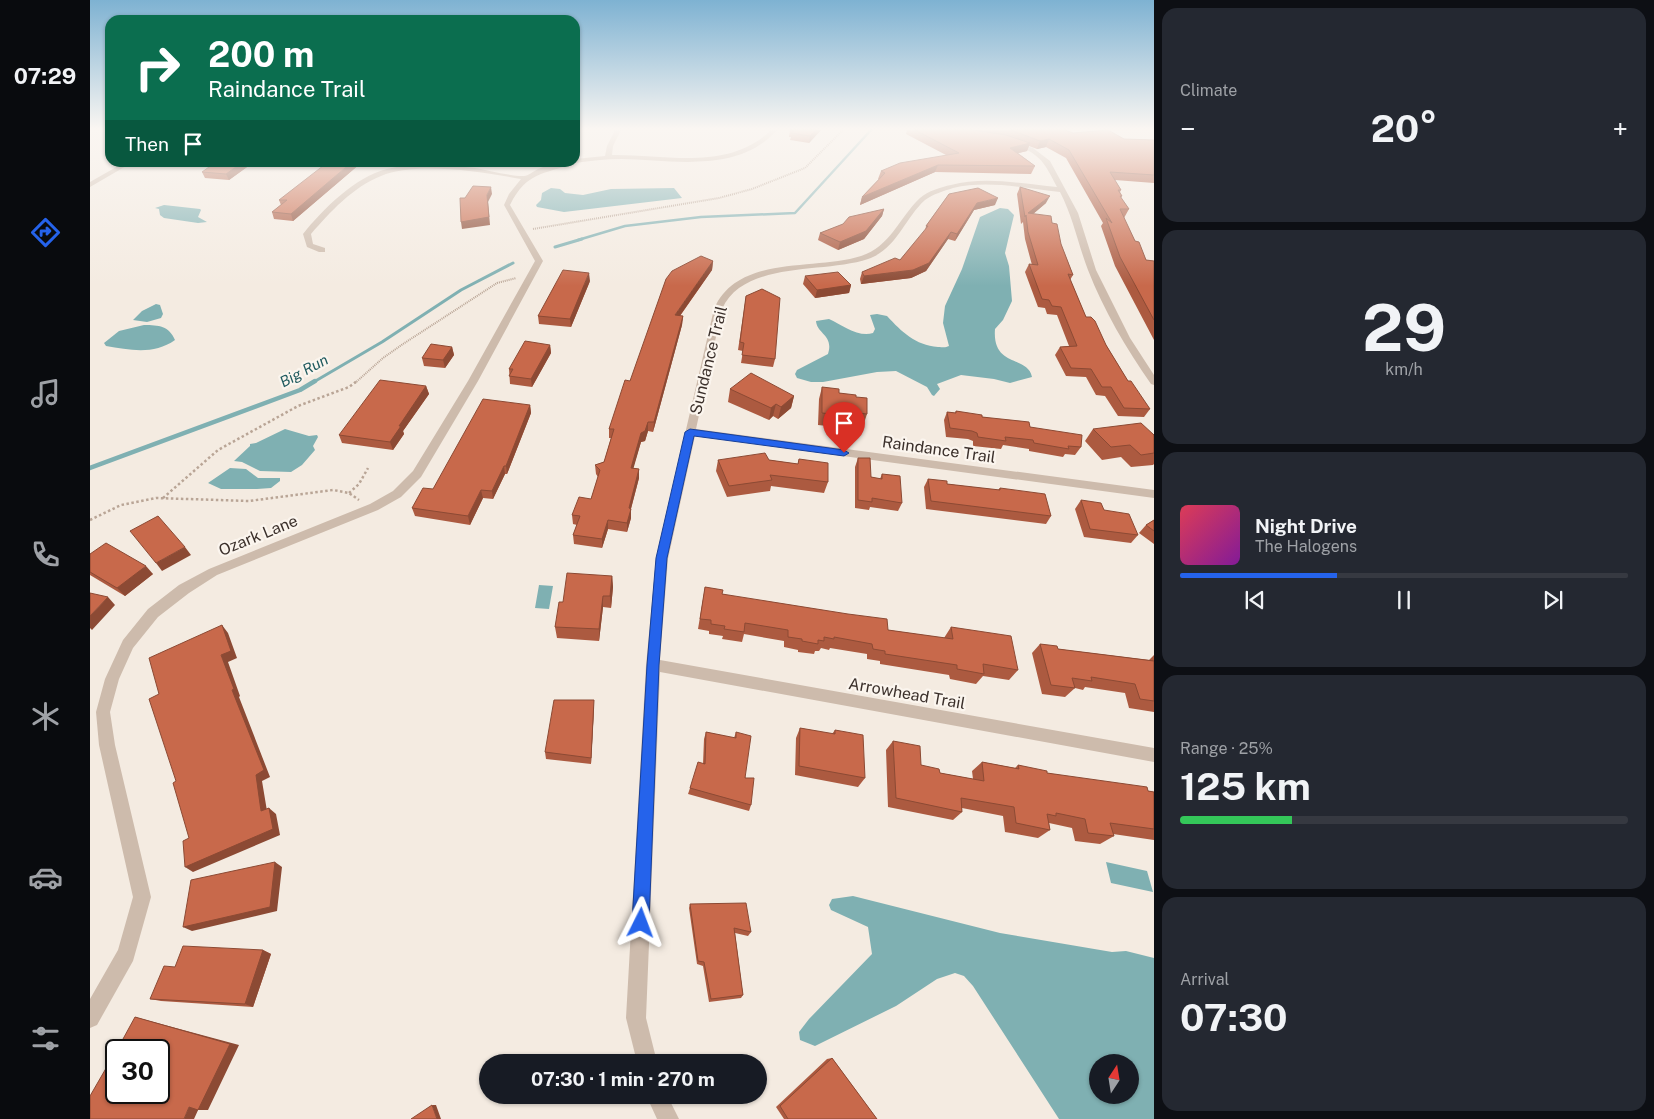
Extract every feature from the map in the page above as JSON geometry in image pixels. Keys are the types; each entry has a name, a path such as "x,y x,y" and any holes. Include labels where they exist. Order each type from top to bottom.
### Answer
{"street":[{"path":"322,250 310,244 307,234 347,195 365,182"},
{"name":"Ozark Lane","path":"90,1018 126,954 142,897 107,745 103,712 112,679 128,644 153,613 184,589 213,572 368,509 397,494 417,474 473,381 539,261 508,205 513,192 521,182"},
{"path":"1058,182 1074,213 1092,270 1125,338 1154,382"},
{"name":"Sundance Trail","path":"645,1054 636,1018 653,665 662,558 718,309 726,295 740,284 771,272 859,260 875,255 883,250 923,200 931,194 948,188 983,184 1062,190"},
{"name":"Raindance Trail","path":"690,432 1154,494"},
{"name":"Arrowhead Trail","path":"653,665 1154,755"},
{"path":"660,1104 668,1119"}],"path":[{"path":"521,230 719,198 769,182"},
{"path":"163,498 218,450 298,406 349,387 365,376 383,358 497,283 509,279 530,277"},
{"path":"349,493 360,482 368,468"},
{"path":"90,520 121,505 163,498 249,501 333,490 356,496 368,509"}],"water":[{"path":"551,188 560,189 565,193 583,195 611,189 674,188 682,198 564,212 537,207 536,205 541,200 542,193"},
{"path":"164,205 200,209 198,217 207,222 198,223 164,218 160,215 159,209 155,208"},
{"path":"1000,208 1008,209 1014,215 1005,253 1009,266 1012,301 1003,320 995,329 996,341 999,350 1004,356 1024,366 1029,370 1032,377 1010,383 961,375 937,384 940,389 934,396 927,387 896,371 877,372 823,382 811,382 797,378 795,374 797,370 828,354 829,343 816,321 829,319 856,332 868,334 873,333 875,329 870,315 877,314 887,316 909,337 922,344 938,347 949,346 943,323 945,306 962,269 980,217"},
{"path":"156,304 160,305 163,314 161,318 147,322 133,320 142,311"},
{"path":"144,325 163,327 173,335 175,340 167,345 150,350 124,349 106,346 104,343 119,331"},
{"path":"285,429 309,436 317,435 318,437 313,446 315,450 302,465 291,472 260,471 242,462 234,461 250,444"},
{"path":"230,468 246,469 258,478 280,478 280,481 271,488 257,489 221,489 208,483"},
{"path":"539,585 553,586 549,609 535,608"},
{"path":"1106,862 1147,871 1153,892 1111,883"},
{"path":"853,896 1000,933 1112,952 1126,951 1154,958 1154,1119 1059,1119 973,986 964,976 955,973 937,979 896,1006 815,1046 800,1040 799,1032 809,1019 872,954 868,927 831,910 829,905 832,899"}],"building":[{"path":"302,182 328,182 291,214 272,212 287,200 279,200"},
{"path":"876,182 897,182 862,197"},
{"path":"1088,182 1116,182 1121,190 1118,190 1122,196 1120,196 1129,209 1120,209 1135,241 1139,242 1146,260 1154,261 1154,320 1120,257 1106,218 1112,223"},
{"path":"473,186 491,187 487,195 489,217 461,222 460,198 465,198"},
{"path":"1020,187 1050,196 1028,213 1051,216 1052,223 1057,224 1061,244 1073,275 1068,274 1086,317 1091,317 1095,321 1106,345 1128,381 1131,381 1150,409 1124,408 1111,387 1102,387 1091,369 1071,368 1060,347 1077,346 1061,307 1052,306 1049,300 1042,299 1029,264 1038,265 1028,232"},
{"path":"978,188 998,198 977,203 957,234 951,232 929,263 913,270 864,276 862,272 895,258 900,260 928,226 926,226 949,194"},
{"path":"884,209 866,231 840,242 820,233 843,224 849,217"},
{"path":"701,256 713,261 675,315 683,316 654,422 648,422 645,431 641,433 631,468 639,469 627,523 608,520 602,539 573,535 580,516 572,515 579,497 591,499 600,470 595,465 604,462 614,429 609,429 625,380 630,381 666,279 672,271"},
{"path":"563,270 589,273 570,319 538,316"},
{"path":"838,272 851,285 817,290 805,276"},
{"path":"762,289 780,298 775,359 742,355 744,343 740,342 746,296"},
{"path":"525,341 550,345 531,379 509,376 513,369 509,369"},
{"path":"431,344 452,347 443,360 422,358"},
{"path":"751,373 794,396 781,407 776,404 771,408 730,389"},
{"path":"380,380 426,386 390,442 339,435"},
{"path":"822,387 839,389 839,393 867,398 867,414 840,411 840,415 822,413"},
{"path":"483,399 530,405 506,466 504,466 492,491 481,490 468,516 412,508 423,488 433,489"},
{"path":"956,411 982,415 982,417 1029,422 1030,427 1082,435 1081,447 1068,446 1069,449 1034,443 1033,440 1005,437 1006,441 978,437 977,433 972,431 950,428 947,412 956,413"},
{"path":"1141,423 1154,435 1154,453 1141,455 1130,445 1111,447 1093,429"},
{"path":"765,453 769,460 798,464 799,459 828,463 828,482 770,475 772,480 729,486 718,460"},
{"path":"858,458 870,458 871,477 882,479 882,474 900,476 902,503 872,498 872,502 858,500"},
{"path":"928,479 947,481 947,484 1045,494 1051,516 931,501"},
{"path":"1081,500 1101,503 1104,510 1129,514 1138,535 1090,529"},
{"path":"158,516 185,547 156,563 130,531"},
{"path":"1154,520 1154,531 1146,525"},
{"path":"106,543 146,566 117,588 90,572 90,554"},
{"path":"567,573 612,576 610,596 603,596 599,629 555,627 559,602 563,602"},
{"path":"705,587 723,590 722,594 887,619 888,630 953,639 951,627 1011,636 1018,670 983,664 984,674 957,669 957,665 885,654 885,651 873,649 872,644 824,637 824,641 818,640 818,644 788,637 788,630 745,623 744,632 724,629 725,626 711,624 711,620 700,619"},
{"path":"90,593 108,597 90,616"},
{"path":"222,625 231,651 221,655 234,689 232,690 264,770 256,775 261,811 269,808 273,829 185,867 183,841 189,838 173,783 176,781 149,699 159,694 149,658"},
{"path":"1040,644 1057,646 1058,649 1154,661 1154,701 1140,699 1135,684 1091,677 1092,681 1072,678 1075,688 1051,685"},
{"path":"554,700 594,700 591,758 545,752"},
{"path":"800,728 835,734 835,730 863,735 865,778 799,766"},
{"path":"706,732 736,738 736,732 751,736 745,778 754,778 751,805 690,788 698,762 705,764"},
{"path":"893,741 920,746 921,765 939,769 940,773 984,781 982,762 1019,769 1018,765 1047,771 1047,773 1147,787 1148,791 1154,792 1154,829 1110,823 1114,836 1088,833 1085,819 1056,813 1056,816 1047,814 1050,830 1016,823 1014,807 961,798 962,812 896,798"},
{"path":"275,862 270,907 183,927 191,880"},
{"path":"746,903 751,932 734,928 743,995 711,999 704,962 698,961 690,904"},
{"path":"183,946 263,950 245,1004 150,999 164,966 175,967"},
{"path":"135,1017 230,1044 198,1110 189,1107 184,1119 90,1119 90,1096 105,1070 105,1104 170,1104 170,1039 123,1039"},
{"path":"832,1058 877,1119 788,1119 780,1106"},
{"path":"432,1105 437,1119 411,1119"}],"waterway":[{"name":"Big Run","path":"578,240 625,226 701,217 795,213 823,182"},
{"name":"Big Run","path":"555,247 582,239"},
{"name":"Big Run","path":"312,383 382,342 461,290 513,263"},
{"name":"Big Run","path":"90,468 300,390 315,381"}],"route":[{"path":"641,923 653,665 662,558 690,432 844,453"}]}
